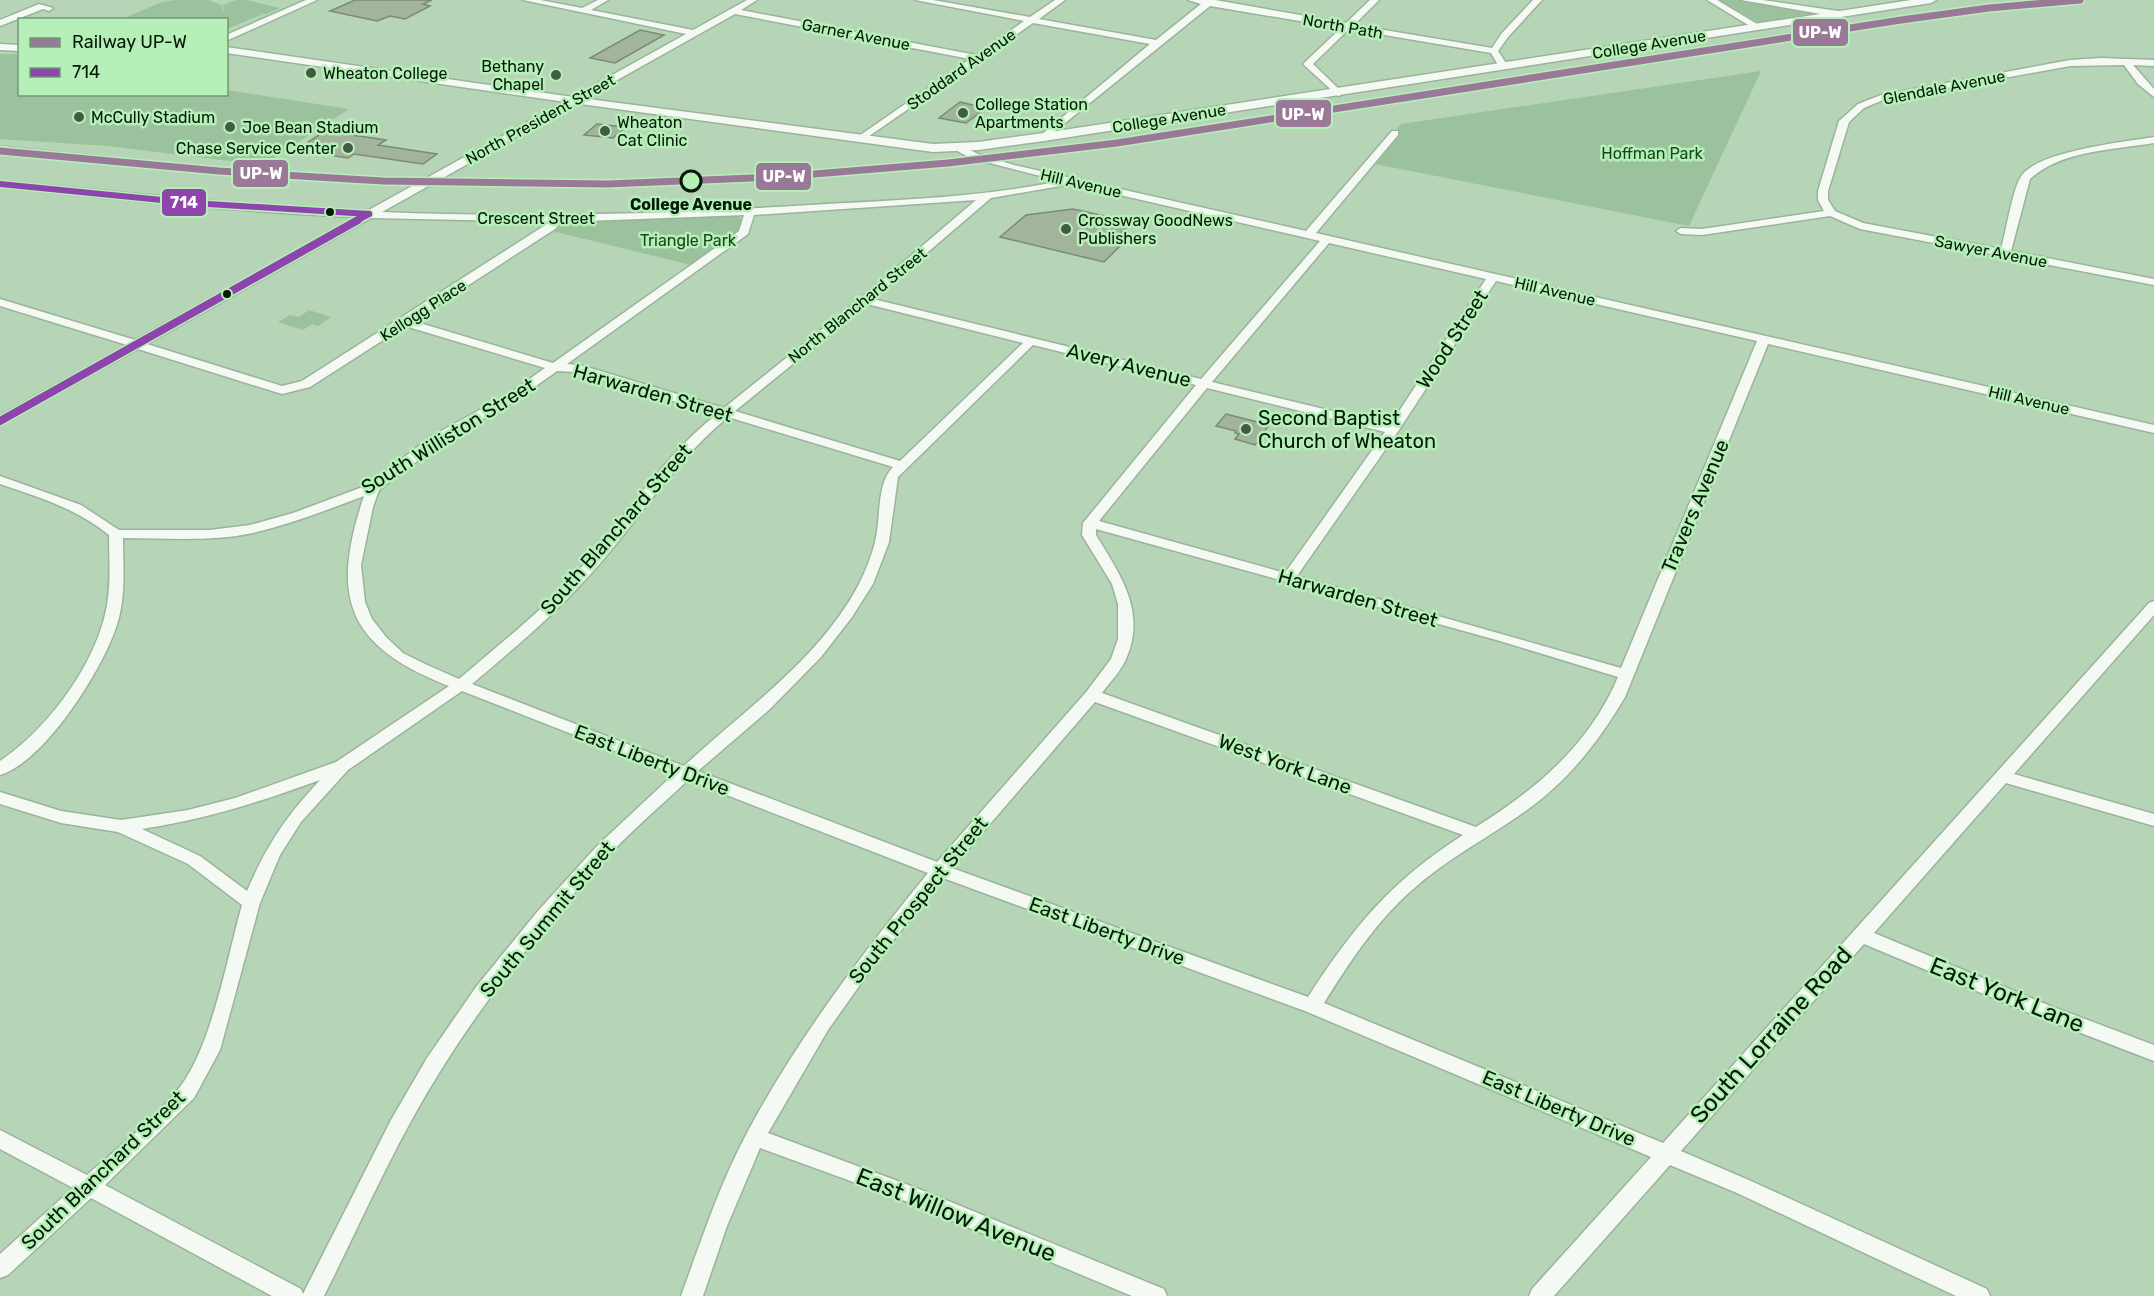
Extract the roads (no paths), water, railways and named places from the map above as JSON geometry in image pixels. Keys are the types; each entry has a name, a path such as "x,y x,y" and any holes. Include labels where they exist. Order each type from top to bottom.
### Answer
{"street":[{"path":"228,37 313,0"},
{"path":"527,0 695,33"},
{"path":"583,11 604,0"},
{"name":"North President Street","path":"0,421 753,0"},
{"path":"919,0 1160,43"},
{"name":"Stoddard Avenue","path":"862,138 1061,0"},
{"name":"North Path","path":"1192,0 1211,1 1494,51"},
{"path":"1338,93 1308,64 1375,0"},
{"path":"1503,66 1494,51 1505,35 1538,0"},
{"path":"1711,0 1758,27"},
{"path":"1745,0 1838,14"},
{"name":"College Avenue","path":"228,50 573,100 933,148 1044,137 1758,27 1899,2 1931,0"},
{"path":"1044,137 1211,1"},
{"name":"Garner Avenue","path":"733,11 979,57"},
{"path":"0,47 18,48"},
{"path":"2126,61 2154,94"},
{"name":"Glendale Avenue","path":"1831,213 1823,200 1823,191 1838,137 1844,121 1861,106 1907,91 2070,63 2126,61 2154,63"},
{"path":"1309,235 1395,133"},
{"path":"2005,254 2025,178 2030,171 2050,160 2154,140"},
{"name":"Hill Avenue","path":"958,147 986,160 1072,181 2154,429"},
{"name":"Crescent Street","path":"0,184 181,202 369,214 558,219 750,212 988,195 1056,186 1072,181"},
{"name":"North Blanchard Street","path":"725,413 988,195"},
{"name":"South Williston Street","path":"116,534 210,534 251,529 298,516 373,488 437,439 511,398 744,232 750,212"},
{"path":"1681,231 1702,232 1831,213"},
{"name":"Sawyer Avenue","path":"1831,213 1860,226 2154,282"},
{"name":"Kellogg Place","path":"138,344 282,390 306,384 551,227 558,219"},
{"path":"1090,523 1204,383 1327,239"},
{"name":"Wood Street","path":"1288,579 1394,430 1493,277"},
{"name":"Avery Avenue","path":"864,300 1394,430"},
{"path":"0,302 138,344"},
{"name":"Harwarden Street","path":"404,322 554,367 576,368 902,466"},
{"name":"Travers Avenue","path":"1312,1006 1349,948 1386,904 1438,859 1540,791 1576,758 1605,718 1764,339"},
{"name":"South Summit Street","path":"313,1296 398,1126 434,1064 483,992 537,925 598,856 718,743 791,679 847,614 866,584 877,559 882,542 891,476 1032,340"},
{"name":"South Blanchard Street","path":"0,1268 187,1092 213,1045 251,903 272,853 296,818 342,766 461,685 536,621 603,550 697,436 725,413"},
{"path":"0,480 75,506 100,520 116,534 115,605 98,653 75,692 46,729 27,750 0,769"},
{"name":"East Liberty Drive","path":"373,488 356,540 355,594 359,610 370,627 387,647 404,660 461,685 940,871 1312,1006 1666,1154 1852,1236 1980,1296"},
{"name":"Harwarden Street","path":"1090,523 1505,638 1625,674"},
{"name":"South Prospect Street","path":"692,1296 717,1226 755,1137 799,1061 846,989 967,837 1092,695 1118,660 1125,639 1125,604 1119,584 1089,535 1090,523"},
{"name":"South Lorraine Road","path":"1540,1296 1977,803 2005,777 2154,606"},
{"name":"West York Lane","path":"1092,695 1478,834"},
{"path":"122,826 188,816 239,803 342,766"},
{"path":"2005,777 2154,820"},
{"path":"0,798 61,817 122,826 194,860 251,903"},
{"name":"East York Lane","path":"1860,935 2041,1010 2154,1053"},
{"name":"East Willow Avenue","path":"755,1137 907,1193 1156,1296"},
{"path":"0,1139 292,1296"}],"railway":[{"path":"0,147 240,170 401,179 643,181 804,174 964,160 1147,137 1329,110 1828,29 2053,0"}],"rail line":[{"name":"UP-W","path":"0,151 219,171 383,181 608,184 778,177 948,163 1117,143 1901,20 1989,8 2080,0"}],"place":[{"name":"Wheaton College","path":"311,73"},
{"name":"Bethany Chapel","path":"556,75"},
{"name":"College Station Apartments","path":"963,113"},
{"name":"McCully Stadium","path":"79,117"},
{"name":"Joe Bean Stadium","path":"230,127"},
{"name":"Wheaton Cat Clinic","path":"605,131"},
{"name":"Chase Service Center","path":"348,148"},
{"name":"College Avenue","path":"691,181"},
{"name":"Crossway GoodNews Publishers","path":"1066,229"},
{"name":"Second Baptist Church of Wheaton","path":"1246,429"}],"park label":[{"name":"Hoffman Park","path":"1652,153"},
{"name":"Triangle Park","path":"688,240"}]}
